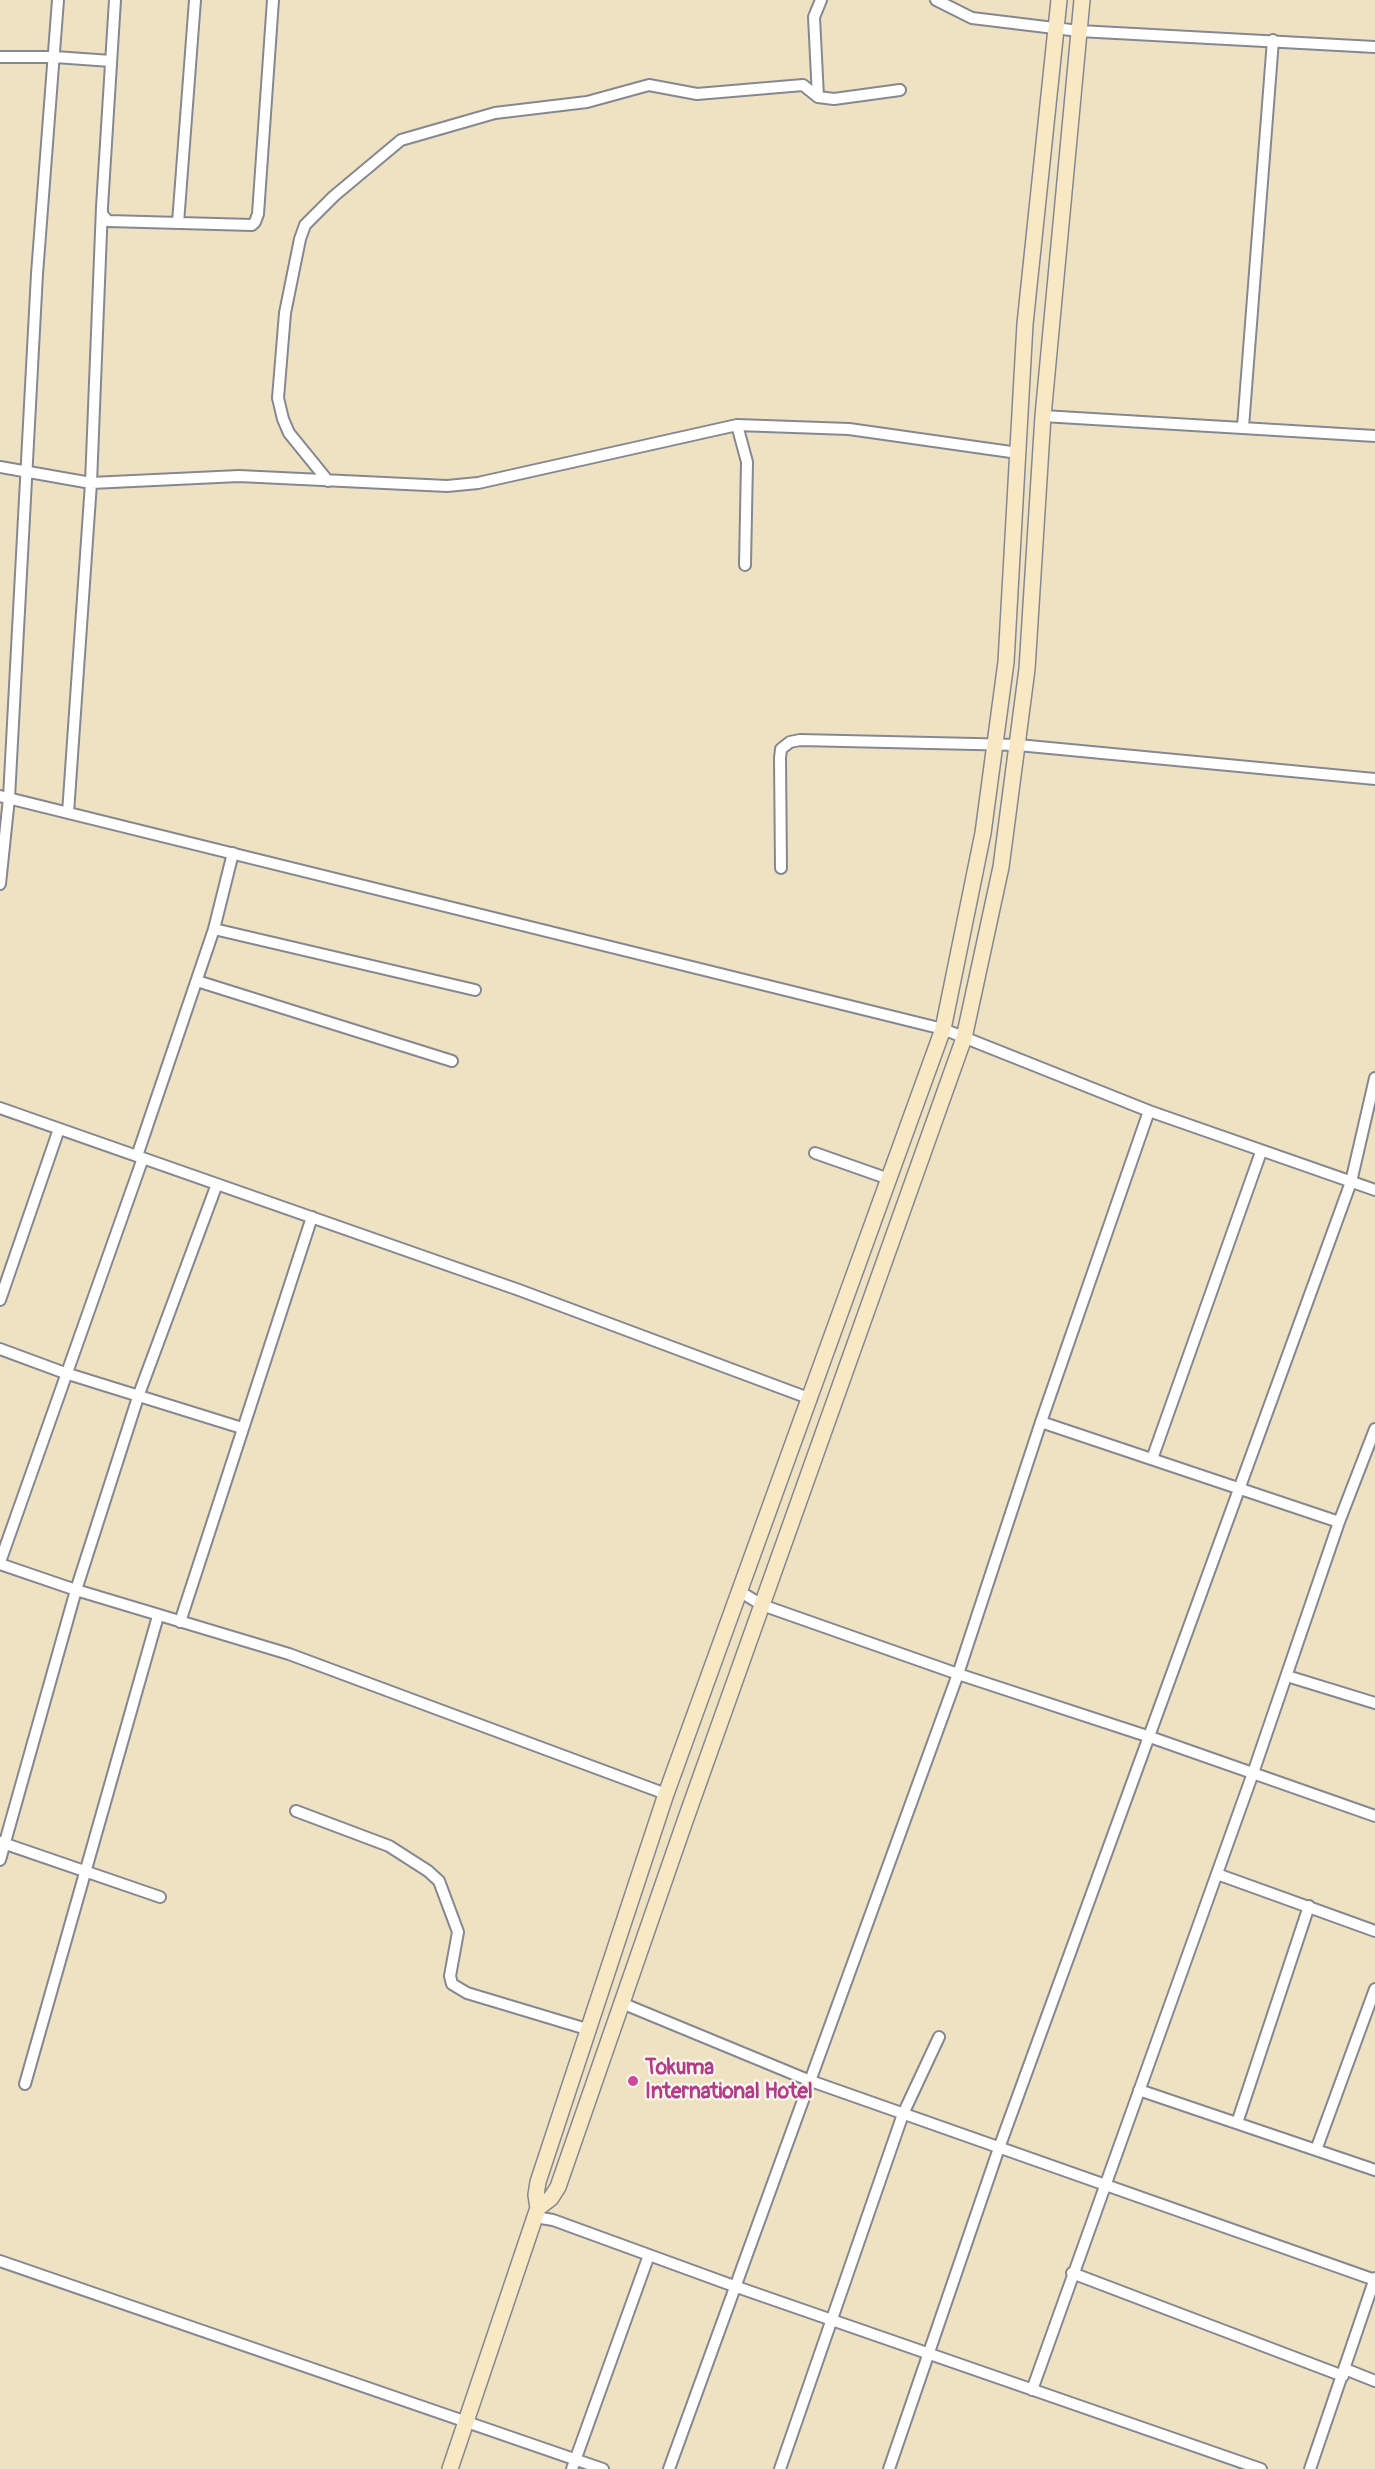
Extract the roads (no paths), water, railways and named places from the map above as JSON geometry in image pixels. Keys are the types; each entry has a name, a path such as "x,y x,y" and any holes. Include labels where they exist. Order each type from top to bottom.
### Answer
{"main road":[{"path":"450,2469 536,2212 538,2182 666,1794 811,1399 943,1029 983,833 1006,662 1025,324 1059,0"},
{"path":"536,2212 551,2198 558,2187 964,1038 1001,867 1028,669 1043,416 1082,0"}],"street":[{"path":"0,884 28,470 37,274 58,0"},
{"path":"68,813 91,483 102,214 115,0"},
{"path":"178,223 195,0"},
{"path":"102,214 108,221 252,225 255,222 258,214 273,0"},
{"path":"818,97 814,17 821,0"},
{"path":"936,0 972,18 1079,31 1375,47"},
{"path":"1243,427 1272,40"},
{"path":"0,57 55,57 111,61"},
{"path":"328,481 290,433 283,419 278,398 285,314 305,225 388,148 401,140 495,113 587,102 649,85 697,94 803,85 818,97 834,99 900,90"},
{"path":"1043,416 1375,436"},
{"path":"737,424 747,462 745,565"},
{"path":"0,467 28,470 91,483 175,481 239,476 406,486 478,483 737,424 849,429 1018,453"},
{"path":"781,867 781,749 790,742 800,740 1018,745 1375,779"},
{"path":"5,797 943,1029 1149,1111 1375,1190"},
{"path":"233,853 214,929 140,1157 0,1563 158,1616 289,1654 666,1794"},
{"path":"214,929 475,990"},
{"path":"197,981 452,1061"},
{"path":"889,2469 930,2355 999,2148 1351,1182 1375,1078"},
{"path":"0,1108 519,1290 811,1399"},
{"path":"669,2469 808,2080 958,1674 1041,1422 1149,1111"},
{"path":"0,1300 59,1129"},
{"path":"1152,1459 1261,1152"},
{"path":"815,1153 889,1179"},
{"path":"0,1860 2,1843 76,1590 139,1394 217,1184"},
{"path":"180,1622 312,1217"},
{"path":"0,1349 65,1373 139,1394 242,1428"},
{"path":"1041,1422 1339,1522"},
{"path":"1032,2390 1253,1773 1339,1522 1375,1429"},
{"path":"739,1591 762,1605 1375,1816"},
{"path":"25,2084 158,1616"},
{"path":"1287,1676 1375,1703"},
{"path":"296,1811 389,1846 428,1871 439,1881 458,1932 450,1976 452,1984 467,1993 590,2030"},
{"path":"2,1843 160,1897"},
{"path":"1217,1874 1375,1931"},
{"path":"1237,2123 1309,1906"},
{"path":"1316,2150 1375,1989"},
{"path":"624,2004 808,2080 1375,2279 1310,2469"},
{"path":"780,2469 903,2114 939,2037"},
{"path":"1139,2090 1375,2170"},
{"path":"536,2212 734,2286 1262,2469"},
{"path":"574,2464 649,2254"},
{"path":"0,2261 466,2421 574,2464 603,2469"},
{"path":"1072,2273 1344,2373 1375,2380"}],"place":[{"name":"Tokuma International Hotel","path":"633,2081"}]}
